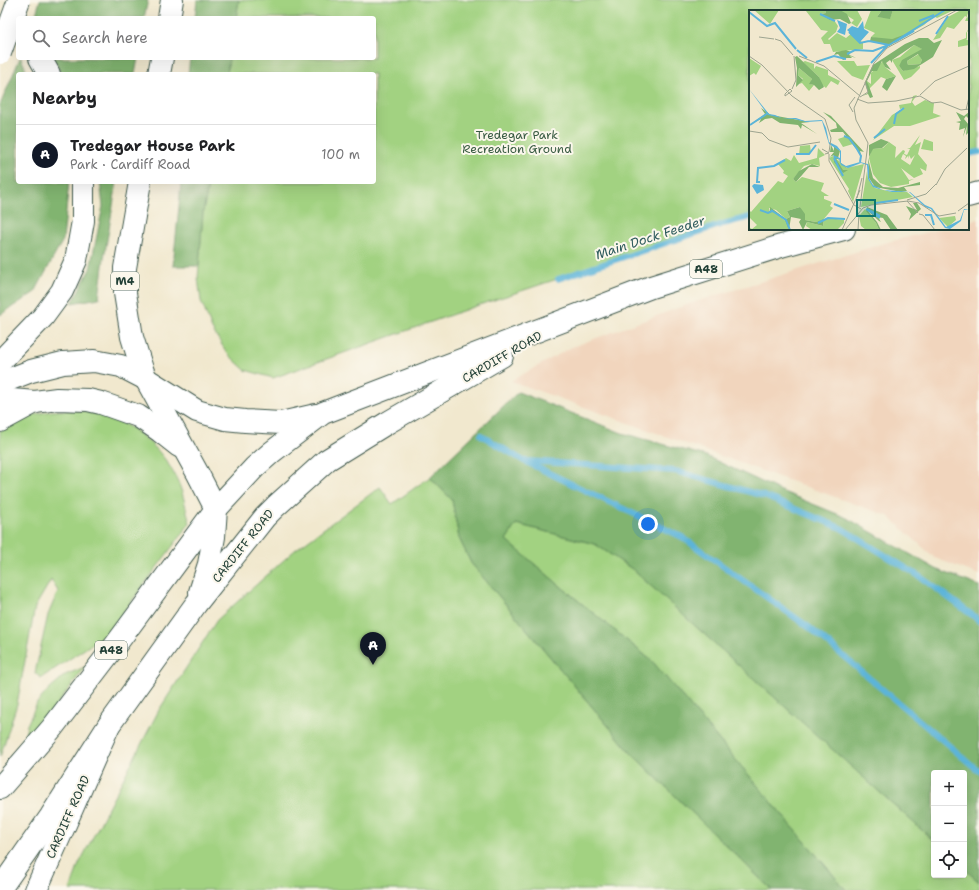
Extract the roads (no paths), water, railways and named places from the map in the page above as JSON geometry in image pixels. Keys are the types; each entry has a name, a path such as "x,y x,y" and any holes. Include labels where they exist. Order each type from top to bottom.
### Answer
{"main road":[{"path":"14,0 21,16"},
{"path":"0,54 19,0"},
{"path":"169,16 172,0"},
{"path":"41,60 47,72"},
{"path":"159,72 162,60"},
{"path":"0,362 8,346 43,316 62,291 76,260 83,221 83,184"},
{"name":"M4","path":"140,184 125,268 125,293 132,337 146,379"},
{"path":"969,196 979,193"},
{"name":"CARDIFF ROAD","path":"0,788 52,728 216,509 255,467 323,413 651,287 781,246 840,230"},
{"name":"CARDIFF ROAD","path":"36,890 109,725 196,604 265,517 327,460 478,370 571,317"},
{"path":"0,383 31,371 63,363 94,361 121,366 146,379 197,411 225,419 281,423 323,413"},
{"path":"146,379 216,509 214,537 209,564 196,604"},
{"path":"0,399 35,402 57,399 88,400 101,403 138,416 186,452"},
{"path":"0,421 35,402"},
{"path":"0,889 51,816 109,725"}],"waterway":[{"name":"Main Dock Feeder","path":"969,154 979,152"},
{"name":"Main Dock Feeder","path":"558,279 723,224 749,217"},
{"path":"481,435 524,461 682,537 810,628 979,771"},
{"path":"527,461 675,471 764,496 841,528 919,576 979,620"}],"place":[{"name":"Tredegar House Park","path":"373,665"}],"park label":[{"name":"Tredegar Park Recreation Ground","path":"517,142"}]}
